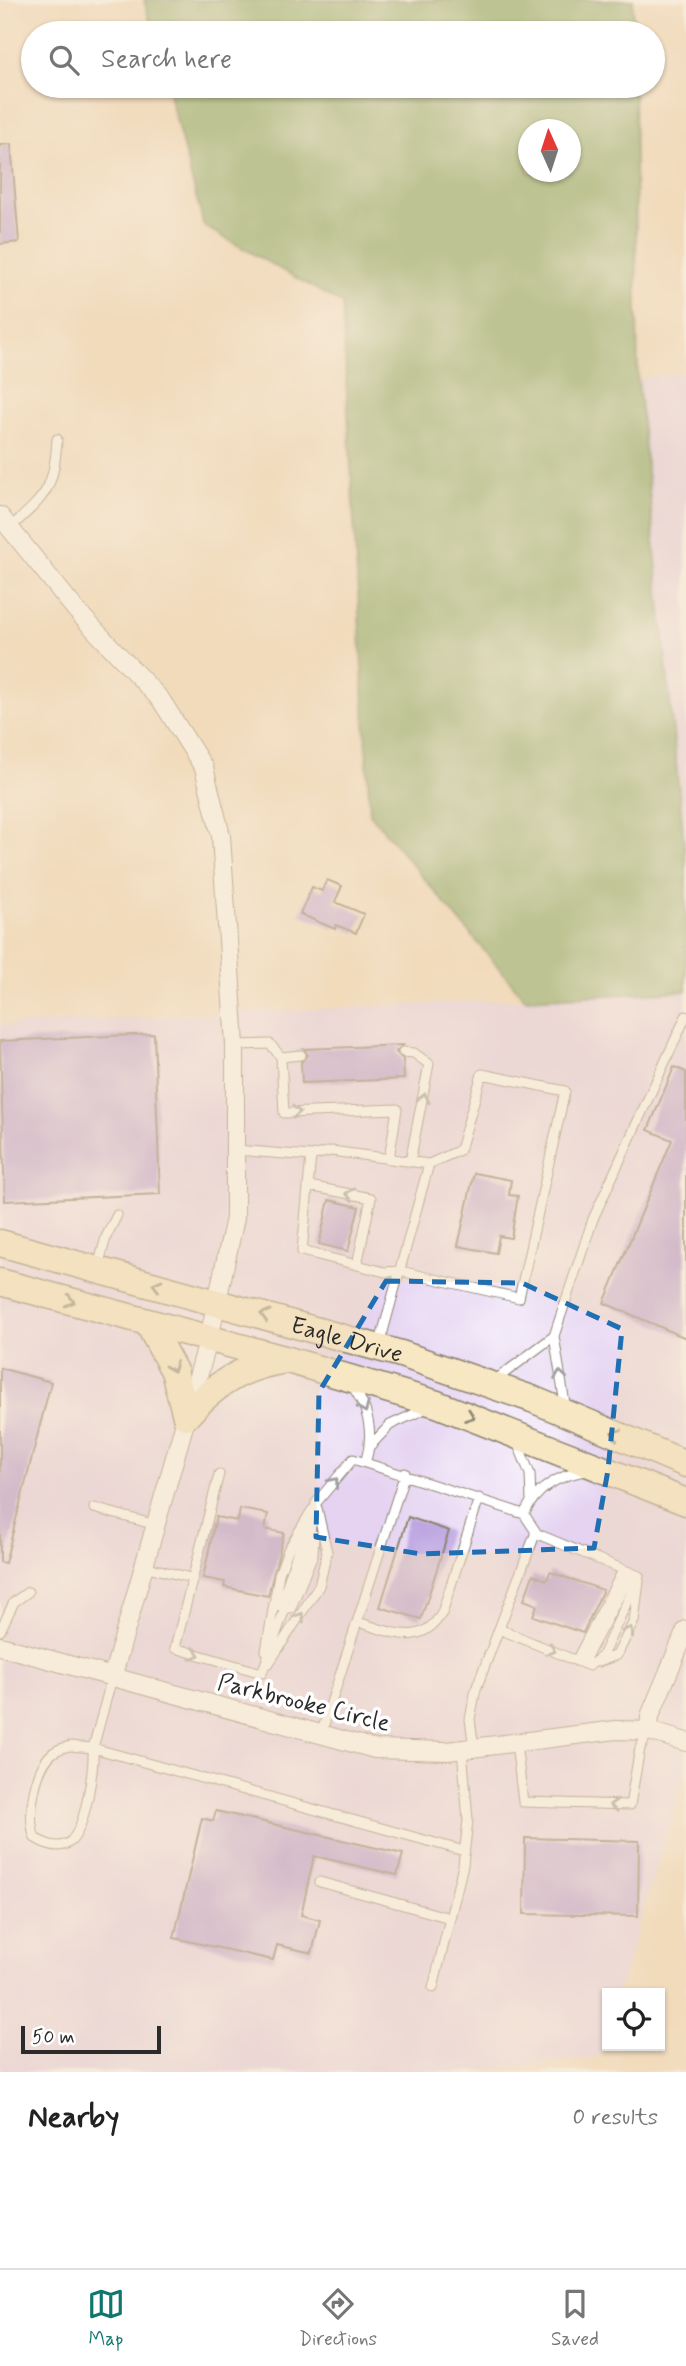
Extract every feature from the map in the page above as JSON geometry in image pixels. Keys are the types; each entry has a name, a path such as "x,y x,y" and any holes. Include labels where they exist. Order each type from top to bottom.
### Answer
{"street":[{"path":"5,522 76,610 161,700 204,768 221,836 235,1045 235,1218 209,1338 112,1678"},
{"name":"Eagle Drive","path":"0,1243 379,1348 489,1384 684,1461"},
{"name":"Eagle Drive","path":"0,1282 342,1375 437,1405 509,1430 686,1502"},
{"path":"148,1322 174,1371 186,1416"},
{"path":"186,1416 224,1380 246,1369 288,1360"},
{"path":"649,1731 650,1716 686,1630"},
{"name":"Parkbrooke Circle","path":"0,1646 375,1749 468,1749 616,1730 649,1731 686,1742"}],"lane":[{"path":"5,522 45,495 54,476 57,439"},
{"path":"566,1413 554,1336 593,1219 686,1016"},
{"path":"235,1045 270,1044 281,1057 284,1113 397,1109 390,1159"},
{"path":"403,1052 425,1058 429,1064 410,1162"},
{"path":"281,1057 301,1055"},
{"path":"235,1150 311,1156 331,1151 429,1164 460,1150 482,1074 565,1091 519,1298 400,1271 385,1272 302,1251 311,1156"},
{"path":"379,1348 429,1164"},
{"path":"309,1186 371,1198 357,1265"},
{"path":"97,1268 106,1237 117,1215"},
{"path":"489,1384 554,1336"},
{"path":"342,1375 366,1410 370,1446 366,1460"},
{"path":"370,1446 390,1425 437,1405"},
{"path":"509,1430 527,1461 531,1501"},
{"path":"262,1673 279,1574 288,1549 316,1503 353,1459 366,1460 524,1514 535,1533 631,1573"},
{"path":"524,1514 531,1501 564,1476 608,1470"},
{"path":"321,1734 405,1473"},
{"path":"219,1474 175,1648 262,1673"},
{"path":"357,1622 402,1635 419,1634 432,1629 442,1613 479,1498"},
{"path":"262,1673 305,1553 316,1503"},
{"path":"262,1673 319,1586 327,1552 316,1503"},
{"path":"94,1508 156,1525"},
{"path":"433,1988 464,1851 468,1820 470,1719 476,1689 535,1533"},
{"path":"144,1566 191,1578"},
{"path":"583,1663 631,1573"},
{"path":"583,1663 602,1656 631,1573"},
{"path":"499,1629 583,1663 617,1655 634,1621 631,1573"},
{"path":"0,1631 14,1602 28,1592"},
{"path":"112,1678 93,1748 94,1766 76,1833 69,1843 58,1847 43,1843 34,1838 29,1825 40,1773 54,1752 70,1746 93,1748 464,1851"},
{"path":"516,1743 523,1802 630,1805 640,1748 649,1731"},
{"path":"320,1882 450,1917"}],"highlighted area":[{"path":"386,1281 522,1283 622,1329 608,1470 594,1548 421,1554 316,1537 319,1392"}],"shaded area":[{"path":"686,372 686,863 638,379"},
{"path":"686,991 686,1768 620,1988 602,1988 602,2046 599,2057 465,2072 0,2072 0,1025"}],"green space":[{"path":"144,0 633,0 633,21 150,21"},
{"path":"170,98 634,98 638,379 686,863 686,991 525,999 370,814 342,304 204,226"}],"building":[{"path":"11,144 19,242 0,244 0,145"},
{"path":"327,880 342,886 335,902 364,914 356,933 336,925 335,929 300,914 312,887 322,891"},
{"path":"154,1034 160,1194 5,1201 0,1041"},
{"path":"403,1045 396,1052 403,1059 404,1079 302,1083 301,1062 308,1055 304,1049"},
{"path":"674,1067 686,1072 686,1338 604,1303 672,1140 648,1130"},
{"path":"474,1173 511,1180 509,1195 518,1196 511,1238 499,1236 496,1253 458,1246"},
{"path":"329,1200 359,1207 348,1251 319,1244"},
{"path":"0,1368 51,1382 5,1563 0,1562"},
{"path":"240,1509 268,1514 265,1529 284,1533 268,1596 224,1587 225,1582 203,1578 216,1517 238,1521"},
{"path":"408,1517 449,1531 421,1619 380,1607"},
{"path":"550,1572 603,1590 583,1633 533,1616 537,1605 524,1600 533,1575 547,1580"},
{"path":"216,1811 403,1854 397,1875 314,1856 301,1915 320,1920 312,1953 277,1945 273,1960 174,1938 202,1818 213,1821"},
{"path":"525,1838 639,1841 638,1916 524,1914"}]}
